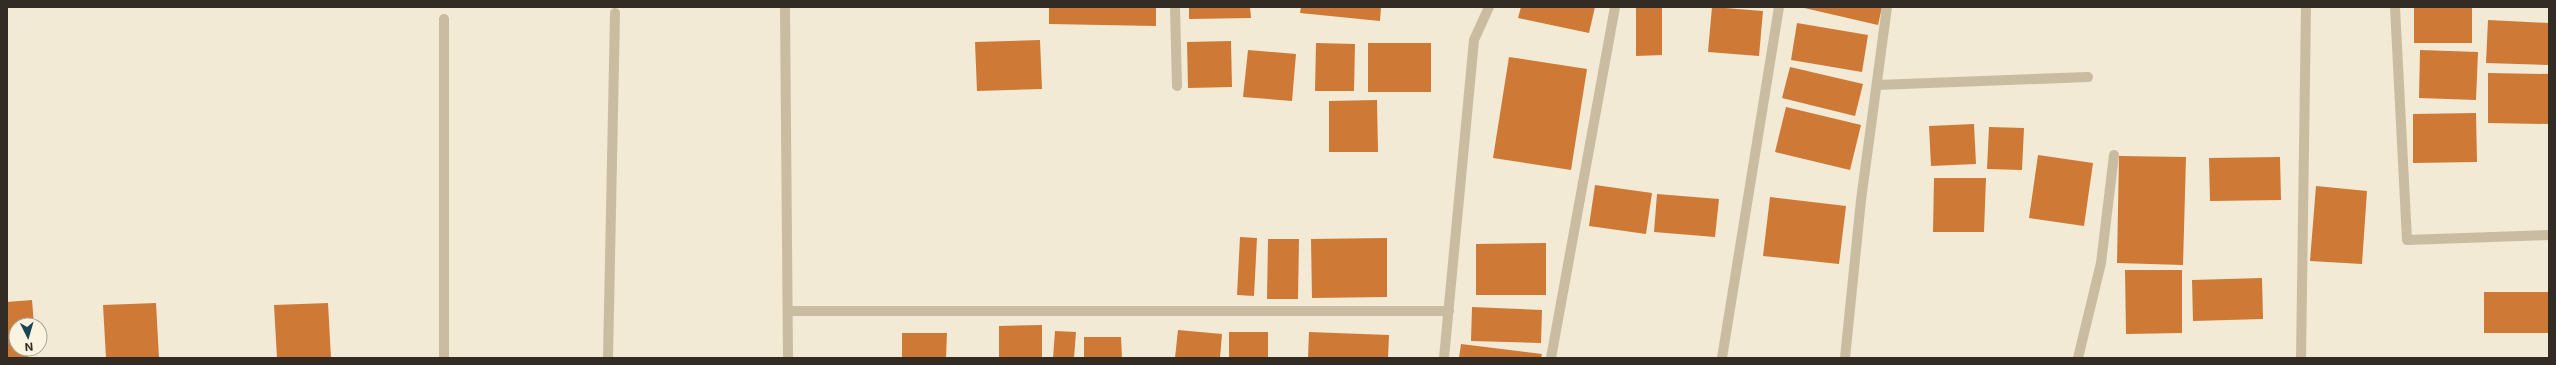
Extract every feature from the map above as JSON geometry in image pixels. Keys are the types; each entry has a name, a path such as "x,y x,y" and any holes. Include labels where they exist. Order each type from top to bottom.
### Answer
{"street":[{"path":"785,7 788,358"},
{"path":"1175,7 1177,86"},
{"path":"1444,358 1474,40 1489,7"},
{"path":"1551,358 1615,7"},
{"path":"1722,358 1728,309 1779,7"},
{"path":"1845,358 1861,200 1887,7"},
{"path":"2301,358 2306,7"},
{"path":"2395,7 2407,240 2549,235"},
{"path":"608,358 615,12"},
{"path":"444,19 444,358"},
{"path":"1877,85 2088,78"},
{"path":"2078,358 2101,263 2114,155"},
{"path":"788,311 1449,311"}],"building":[{"path":"1049,7 1156,7 1156,26 1049,24"},
{"path":"1189,7 1250,7 1251,18 1189,19"},
{"path":"1301,7 1381,7 1380,21 1300,13"},
{"path":"1521,7 1595,7 1589,33 1518,18"},
{"path":"1636,7 1662,7 1662,55 1636,56"},
{"path":"1712,7 1763,11 1759,56 1708,52"},
{"path":"1800,7 1882,7 1878,25"},
{"path":"2414,7 2472,7 2472,43 2414,43"},
{"path":"2488,20 2549,23 2549,65 2486,63"},
{"path":"1797,23 1868,35 1862,72 1791,60"},
{"path":"1040,40 1042,89 977,91 975,42"},
{"path":"1231,41 1232,87 1188,88 1187,42"},
{"path":"1316,43 1355,44 1354,91 1315,91"},
{"path":"1368,43 1431,43 1431,92 1368,92"},
{"path":"1248,50 1296,54 1292,101 1243,97"},
{"path":"2420,50 2478,52 2476,100 2419,98"},
{"path":"1509,57 1587,69 1571,170 1493,158"},
{"path":"1790,67 1863,84 1855,116 1782,98"},
{"path":"2488,73 2549,74 2549,124 2488,123"},
{"path":"1377,100 1378,152 1329,152 1329,101"},
{"path":"1786,107 1861,125 1850,170 1775,152"},
{"path":"2476,113 2477,162 2413,163 2413,114"},
{"path":"1974,124 1976,164 1931,166 1929,126"},
{"path":"1989,127 2024,128 2022,170 1987,169"},
{"path":"2038,155 2093,163 2084,226 2029,218"},
{"path":"2119,156 2186,157 2183,265 2117,263"},
{"path":"2280,157 2281,200 2210,201 2209,158"},
{"path":"1934,178 1986,178 1984,232 1933,232"},
{"path":"1595,185 1652,193 1646,234 1589,226"},
{"path":"2316,186 2367,191 2362,264 2310,261"},
{"path":"1657,194 1719,199 1715,237 1654,232"},
{"path":"1770,197 1846,206 1839,264 1763,256"},
{"path":"1240,237 1257,238 1254,296 1237,295"},
{"path":"1387,238 1387,297 1312,298 1311,239"},
{"path":"1268,239 1299,239 1298,299 1267,299"},
{"path":"1546,243 1546,295 1476,295 1476,244"},
{"path":"2125,270 2182,270 2182,333 2126,334"},
{"path":"2262,278 2263,319 2193,321 2192,280"},
{"path":"2484,292 2549,292 2549,333 2484,333"},
{"path":"32,300 33,317 8,317 8,357 28,358 7,358 7,302"},
{"path":"156,303 159,358 106,358 103,305"},
{"path":"328,303 331,358 277,358 274,305"},
{"path":"1472,307 1542,310 1541,343 1471,341"},
{"path":"1042,325 1042,358 999,358 999,326"},
{"path":"1178,330 1222,334 1220,358 1175,358"},
{"path":"1055,331 1076,332 1074,358 1053,358"},
{"path":"1229,332 1268,332 1268,358 1229,358"},
{"path":"1309,332 1389,335 1388,358 1308,358"},
{"path":"902,333 947,333 946,358 902,358"},
{"path":"1084,337 1121,337 1122,358 1084,358"},
{"path":"1461,344 1542,354 1541,358 1459,358"}]}
